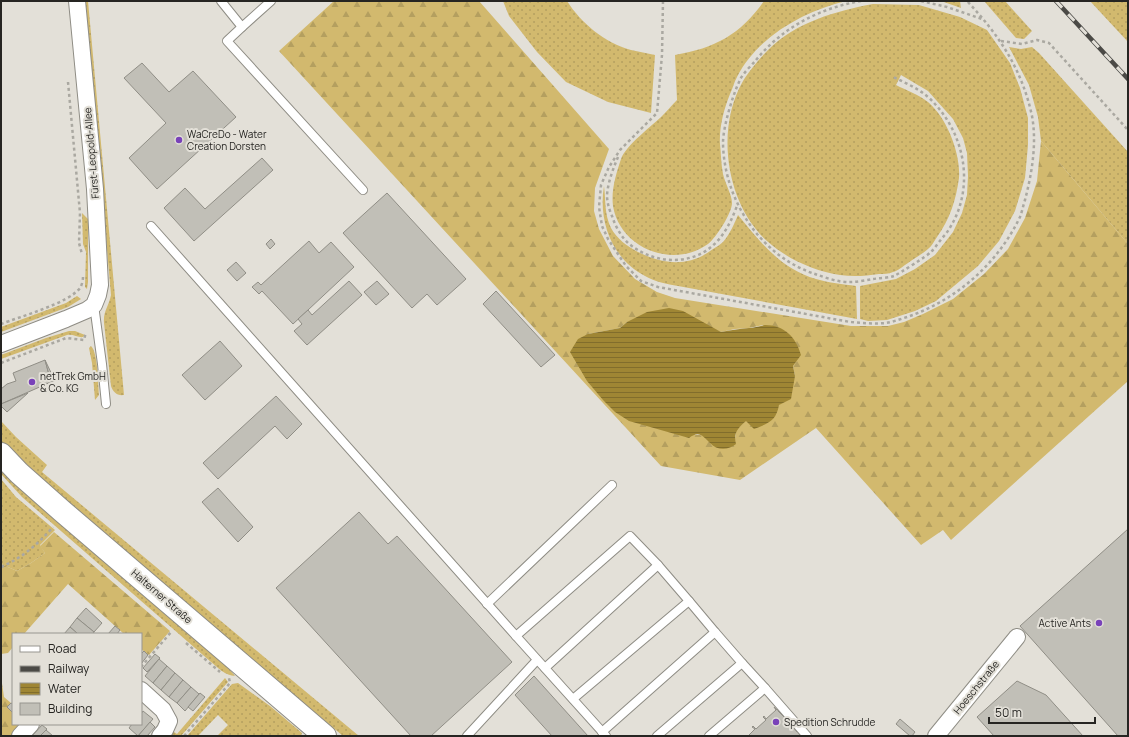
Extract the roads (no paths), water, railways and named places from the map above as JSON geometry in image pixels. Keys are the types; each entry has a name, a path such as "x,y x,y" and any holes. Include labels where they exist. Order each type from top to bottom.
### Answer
{"main road":[{"name":"Halterner Straße","path":"1,454 19,473 62,511 325,736"}],"street":[{"name":"Fürst-Leopold-Allee","path":"77,1 95,189 100,285 94,305"},
{"path":"1,344 79,314 94,305"},
{"name":"Hoeschstraße","path":"936,736 1017,637"},
{"path":"142,691 163,710 168,721 165,730 160,736"},
{"path":"20,736 30,725"}],"lane":[{"path":"221,1 242,27"},
{"path":"271,1 227,41 363,190"},
{"path":"151,226 604,734 715,632"},
{"name":"Fürst-Leopold-Allee","path":"94,305 106,404"},
{"path":"488,604 612,484"},
{"path":"516,636 630,536 690,601 715,632 807,736"},
{"path":"545,668 658,565"},
{"path":"573,699 690,601"},
{"path":"467,736 538,660"},
{"path":"657,736 742,663"},
{"path":"709,736 765,688"}],"water":[{"path":"669,308 683,311 721,332 765,325 778,327 788,333 799,349 801,355 793,366 795,376 791,399 779,405 774,418 764,425 754,429 746,421 737,431 735,437 736,444 730,448 723,449 713,446 703,436 698,434 689,438 629,421 615,412 603,400 587,381 570,352 578,339 588,334 620,328 627,322 647,312"}],"railway":[{"path":"1056,1 1128,79"}],"place":[{"name":"WaCreDo - Water Creation Dorsten","path":"179,140"},
{"name":"netTrek GmbH & Co. KG","path":"32,382"},
{"name":"Active Ants","path":"1099,623"},
{"name":"Spedition Schrudde","path":"776,722"}]}
